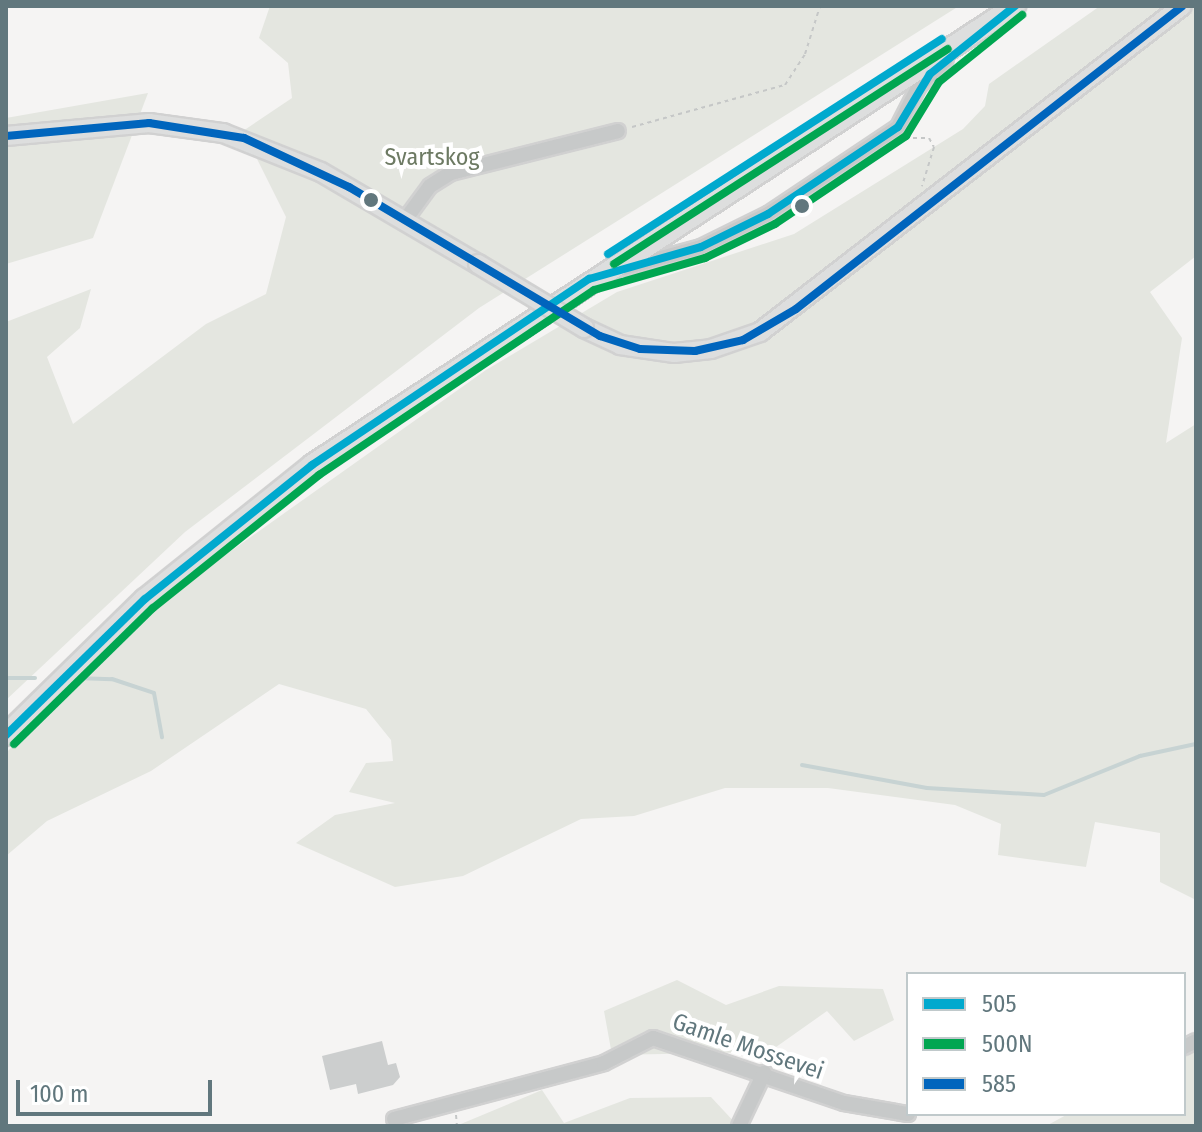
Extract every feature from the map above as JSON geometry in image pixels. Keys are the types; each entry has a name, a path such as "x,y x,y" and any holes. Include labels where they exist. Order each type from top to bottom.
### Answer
{"highway":[{"path":"6,719 136,592 318,449 991,15 1015,6"},
{"path":"6,735 98,641 247,515 589,279 991,15"}],"main road":[{"path":"6,136 149,123 197,127 292,158 405,220 584,328 657,352 711,349 743,340 796,309 1182,6"}],"street":[{"path":"589,279 732,234 888,135 919,86 991,15"},
{"path":"405,220 430,186 451,173 618,131"},
{"name":"Gamle Mossevei","path":"394,1119 604,1063 653,1038 764,1073 844,1103 906,1113"},
{"path":"739,1126 764,1073"}],"path":[{"path":"618,131 785,85 805,54 820,6"},
{"path":"888,135 929,138 934,147 930,172 913,199 920,210"}],"green space":[{"name":"Svartskog","path":"270,6 959,6 479,308 185,532 6,700 6,322 91,289 80,328 47,357 73,424 206,324 266,294 286,217 243,131 292,98 288,63 259,38"},
{"path":"1100,6 1196,6 1196,256 1150,292 1182,338 1166,443 1196,424 1196,900 1160,882 1160,833 1095,822 1086,867 998,855 1001,824 955,805 828,788 725,788 634,816 581,819 463,876 395,887 296,843 335,815 395,803 349,792 366,763 393,761 391,740 366,709 279,684 151,771 47,821 6,856 6,753 108,647 207,568 486,370 617,292 794,234 963,129 985,106 989,84"},
{"path":"148,93 93,238 6,264 6,118"},
{"path":"677,980 726,1005 779,986 883,989 894,1020 854,1041 827,1011 769,1052 612,1055 604,1011"},
{"path":"1196,1035 1196,1126 1046,1126 1064,1116 1186,1116 1186,1041"},
{"path":"542,1090 564,1123 630,1098 711,1097 738,1126 456,1126"}],"building":[{"path":"382,1041 388,1065 396,1063 400,1077 393,1085 358,1094 356,1084 330,1090 322,1056"}],"waterway":[{"path":"6,678 35,678"},
{"path":"76,678 112,679 154,693 162,737"},
{"path":"802,765 927,788 1044,795 1140,756 1196,744"}],"transit line":[{"name":"505","path":"6,735 145,599 312,465 589,279 701,247 768,214 898,127 930,74 1015,6"},
{"name":"585","path":"6,136 149,123 244,138 349,187 600,336 640,349 695,351 743,340 796,309 1182,6"},
{"name":"500N","path":"14,744 153,608 319,475 594,290 705,258 775,224 906,136 939,82 1022,15"},
{"name":"505","path":"608,254 942,39"},
{"name":"500N","path":"614,264 948,49"}]}
